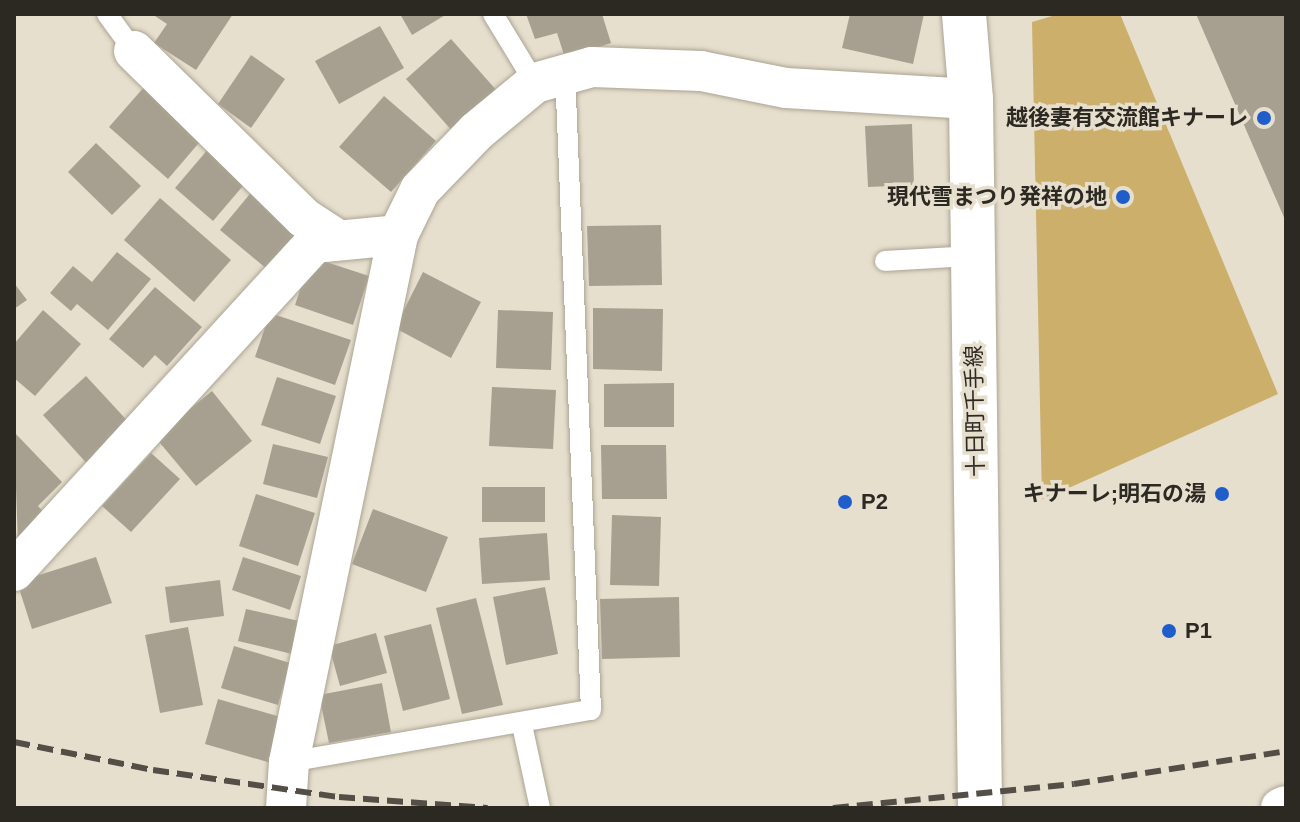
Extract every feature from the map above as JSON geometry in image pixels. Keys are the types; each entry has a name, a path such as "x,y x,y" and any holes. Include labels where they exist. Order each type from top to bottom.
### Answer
{"main road":[{"name":"十日町千手線","path":"964,14 971,99 980,808"}],"street":[{"path":"134,51 304,218 336,239"},
{"path":"286,808 289,762 398,235 420,190 477,131 550,77 592,67 674,69 786,88 971,99"},
{"path":"14,571 266,292 315,243 398,235"}],"lane":[{"path":"107,14 134,51"},
{"path":"289,762 522,725 591,710 550,77 493,14"},
{"path":"885,261 973,256"},
{"path":"522,725 540,808"}],"shaded area":[{"path":"1059,14 1120,14 1278,394 1042,500 1032,22"}],"building":[{"path":"152,14 233,14 196,70 154,43 167,24"},
{"path":"400,14 447,14 412,35"},
{"path":"526,14 602,14 611,43 565,58 557,33 535,39"},
{"path":"850,14 924,14 913,64 842,48"},
{"name":"越後妻有交流館キナーレ","path":"1196,14 1286,14 1286,222"},
{"path":"380,26 404,68 339,104 315,61"},
{"path":"451,39 498,92 454,133 406,79"},
{"path":"251,55 285,79 251,128 218,104"},
{"path":"145,86 204,137 168,179 109,127"},
{"path":"384,96 436,141 391,192 339,147"},
{"path":"912,124 914,185 868,187 865,126"},
{"path":"96,143 141,186 112,215 68,172"},
{"path":"209,148 248,180 213,221 175,188"},
{"path":"254,189 307,234 273,274 220,230"},
{"path":"160,198 231,260 194,302 124,240"},
{"path":"661,225 662,285 589,286 587,226"},
{"path":"117,252 151,279 108,330 77,304 71,311 50,293 73,266 92,282"},
{"path":"311,257 369,276 353,325 295,305"},
{"path":"423,272 481,302 451,358 395,328"},
{"path":"14,283 27,300 14,309"},
{"path":"155,287 202,327 167,366 155,355 143,368 109,339"},
{"path":"593,308 663,309 662,371 593,369"},
{"path":"43,310 81,344 35,396 14,378 14,344"},
{"path":"498,310 553,312 551,370 496,368"},
{"path":"270,313 351,340 335,385 255,357"},
{"path":"86,376 134,428 90,467 43,415"},
{"path":"277,377 336,396 320,444 261,425"},
{"path":"674,383 674,427 604,427 604,384"},
{"path":"492,387 556,390 553,449 489,446"},
{"path":"212,391 252,441 196,486 155,437"},
{"path":"14,432 62,482 38,506 47,516 18,544"},
{"path":"273,444 328,457 317,498 263,484"},
{"path":"601,445 666,445 667,499 602,499"},
{"path":"151,453 180,479 131,532 102,506"},
{"path":"482,487 545,487 545,522 482,522"},
{"path":"256,494 315,513 298,566 239,546"},
{"path":"373,509 448,537 426,592 352,564"},
{"path":"612,515 661,517 659,586 610,585"},
{"path":"547,533 550,580 482,584 479,538"},
{"path":"96,557 112,603 32,629 17,582"},
{"path":"243,557 301,576 290,610 232,590"},
{"path":"220,580 224,616 170,623 165,587"},
{"path":"545,587 558,654 506,665 493,597"},
{"path":"679,597 680,657 602,659 600,599"},
{"path":"476,598 503,705 462,714 436,608"},
{"path":"246,609 299,621 292,654 238,641"},
{"path":"431,624 450,699 403,711 384,636"},
{"path":"188,627 203,705 160,713 145,635"},
{"path":"376,633 387,673 340,686 329,646"},
{"path":"234,646 290,663 278,705 221,688"},
{"path":"382,683 391,732 329,743 319,695"},
{"path":"218,699 284,718 271,763 205,744"}],"railway":[{"path":"14,742 153,770 339,797 488,808"},
{"path":"833,808 1074,784 1286,751"}],"place":[{"name":"越後妻有交流館キナーレ","path":"1264,118"},
{"name":"現代雪まつり発祥の地","path":"1123,197"},
{"name":"キナーレ;明石の湯","path":"1222,494"},
{"name":"P2","path":"845,502"},
{"name":"P1","path":"1169,631"}]}
